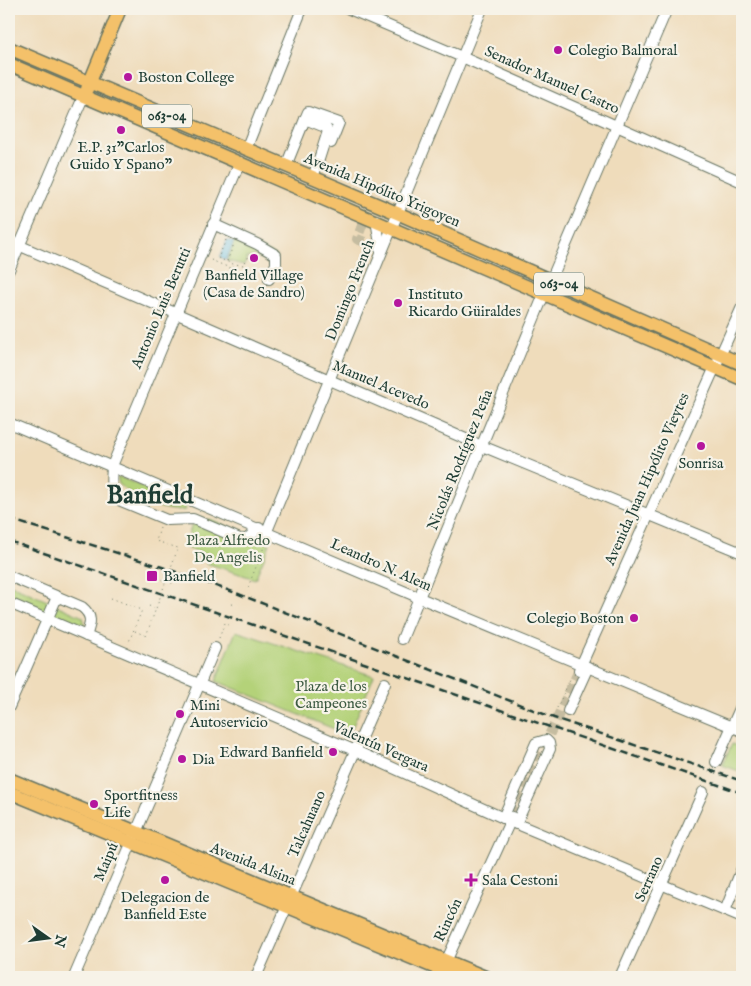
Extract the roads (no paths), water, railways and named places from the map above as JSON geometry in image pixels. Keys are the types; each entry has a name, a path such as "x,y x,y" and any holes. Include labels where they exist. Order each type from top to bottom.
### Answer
{"main road":[{"path":"84,96 120,9"},
{"name":"Avenida Hipólito Yrigoyen","path":"9,48 397,213 742,364"},
{"name":"Avenida Hipólito Yrigoyen","path":"9,64 240,162 368,220 392,227 545,292 742,379"},
{"name":"Avenida Alsina","path":"9,779 133,838"},
{"name":"Avenida Alsina","path":"9,792 133,838 289,902 458,977"},
{"name":"Avenida Alsina","path":"442,970 485,977"}],"street":[{"path":"246,149 302,9"},
{"name":"Senador Manuel Castro","path":"349,9 462,57 742,182"},
{"name":"Domingo French","path":"263,530 329,379 379,248 392,227 482,9"},
{"path":"550,280 667,9"},
{"path":"9,270 84,96"},
{"path":"286,166 305,119 328,129 313,178"},
{"name":"Antonio Luis Berutti","path":"112,466 240,162"},
{"path":"368,220 380,244 379,248"},
{"path":"213,224 276,255 276,264 269,279"},
{"name":"Manuel Acevedo","path":"9,241 482,446 742,553"},
{"name":"Nicolás Rodríguez Peña","path":"402,638 545,292"},
{"name":"Avenida Juan Hipólito Vieytes","path":"568,711 580,668 742,307"},
{"name":"Leandro N. Alem","path":"9,423 263,530 580,668 742,731"},
{"path":"112,466 111,484 115,496 121,501 162,518 175,520 193,519 240,539 247,539 263,530"},
{"path":"9,576 82,607 88,613 90,626 86,636"},
{"path":"9,707 56,597"},
{"name":"Valentín Vergara","path":"9,602 510,820 742,918"},
{"name":"Maipú","path":"74,977 215,648"},
{"name":"Talcahuano","path":"256,977 385,683"},
{"path":"716,762 742,704"},
{"path":"546,740 550,743 550,749 510,820 536,743 546,740"},
{"name":"Serrano","path":"620,977 703,792"},
{"name":"Rincón","path":"442,970 510,820"},
{"path":"725,911 742,868"}],"water":[{"path":"227,240 234,242 226,260 220,257"}],"tunnel":[{"path":"363,223 357,239 377,247"},
{"path":"512,816 579,670"}],"railway":[{"path":"9,519 162,567 236,593 554,718 742,781"},
{"path":"9,541 742,793"}],"place":[{"name":"Colegio Balmoral","path":"558,50"},
{"name":"Boston College","path":"128,77"},
{"name":"E.P. 31\"Carlos Guido Y Spano\"","path":"121,130"},
{"name":"Banfield Village (Casa de Sandro)","path":"254,258"},
{"name":"Instituto Ricardo Güiraldes","path":"398,303"},
{"name":"Sonrisa","path":"701,446"},
{"name":"Banfield","path":"152,576"},
{"name":"Colegio Boston","path":"634,618"},
{"name":"Mini Autoservicio","path":"180,714"},
{"name":"Edward Banfield","path":"333,752"},
{"name":"Dia","path":"182,759"},
{"name":"Sportfitness Life","path":"94,804"},
{"name":"Delegacion de Banfield Este","path":"165,880"},
{"name":"Sala Cestoni","path":"471,880"}],"district":[{"name":"Banfield","path":"150,496"}],"park label":[{"name":"Plaza Alfredo De Angelis","path":"228,548"},
{"name":"Plaza de los Campeones","path":"331,694"}]}
